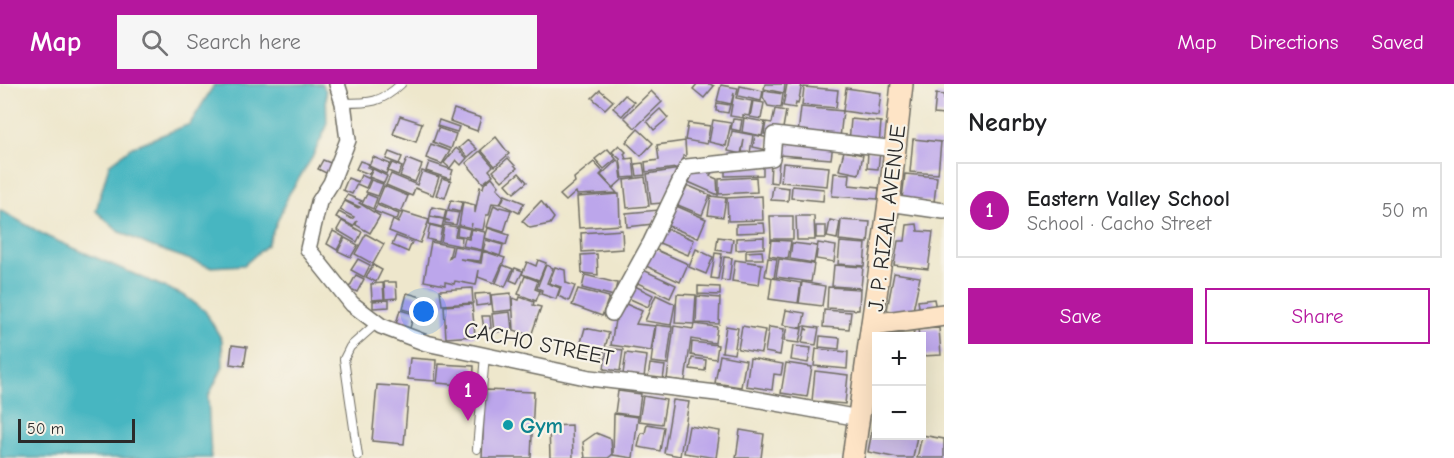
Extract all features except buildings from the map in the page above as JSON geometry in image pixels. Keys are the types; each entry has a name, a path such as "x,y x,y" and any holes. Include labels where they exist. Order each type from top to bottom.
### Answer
{"main road":[{"name":"J. P. RIZAL AVENUE","path":"853,458 889,203 902,84"},
{"path":"872,325 944,315"}],"street":[{"path":"337,84 344,103"},
{"name":"CACHO STREET","path":"344,103 348,140 331,183 319,202 308,249 352,304 376,322 392,331 426,343 590,378 733,395 859,418"},
{"path":"612,313 651,242 687,167 771,158 774,135 896,149"},
{"path":"889,203 944,211"}],"lane":[{"path":"344,103 371,103 388,96 401,84"},
{"path":"358,456 344,359 350,347 376,322"},
{"path":"477,449 485,356"}],"water":[{"path":"322,84 326,91 327,126 312,158 289,194 267,245 244,265 210,267 148,245 118,231 96,211 109,165 132,147 190,124 214,85"},
{"path":"0,210 48,237 185,296 205,311 222,340 223,367 208,397 211,458 0,458"}],"place":[{"name":"Eastern Valley School","path":"468,421"},
{"name":"Gym","path":"508,425"}]}
